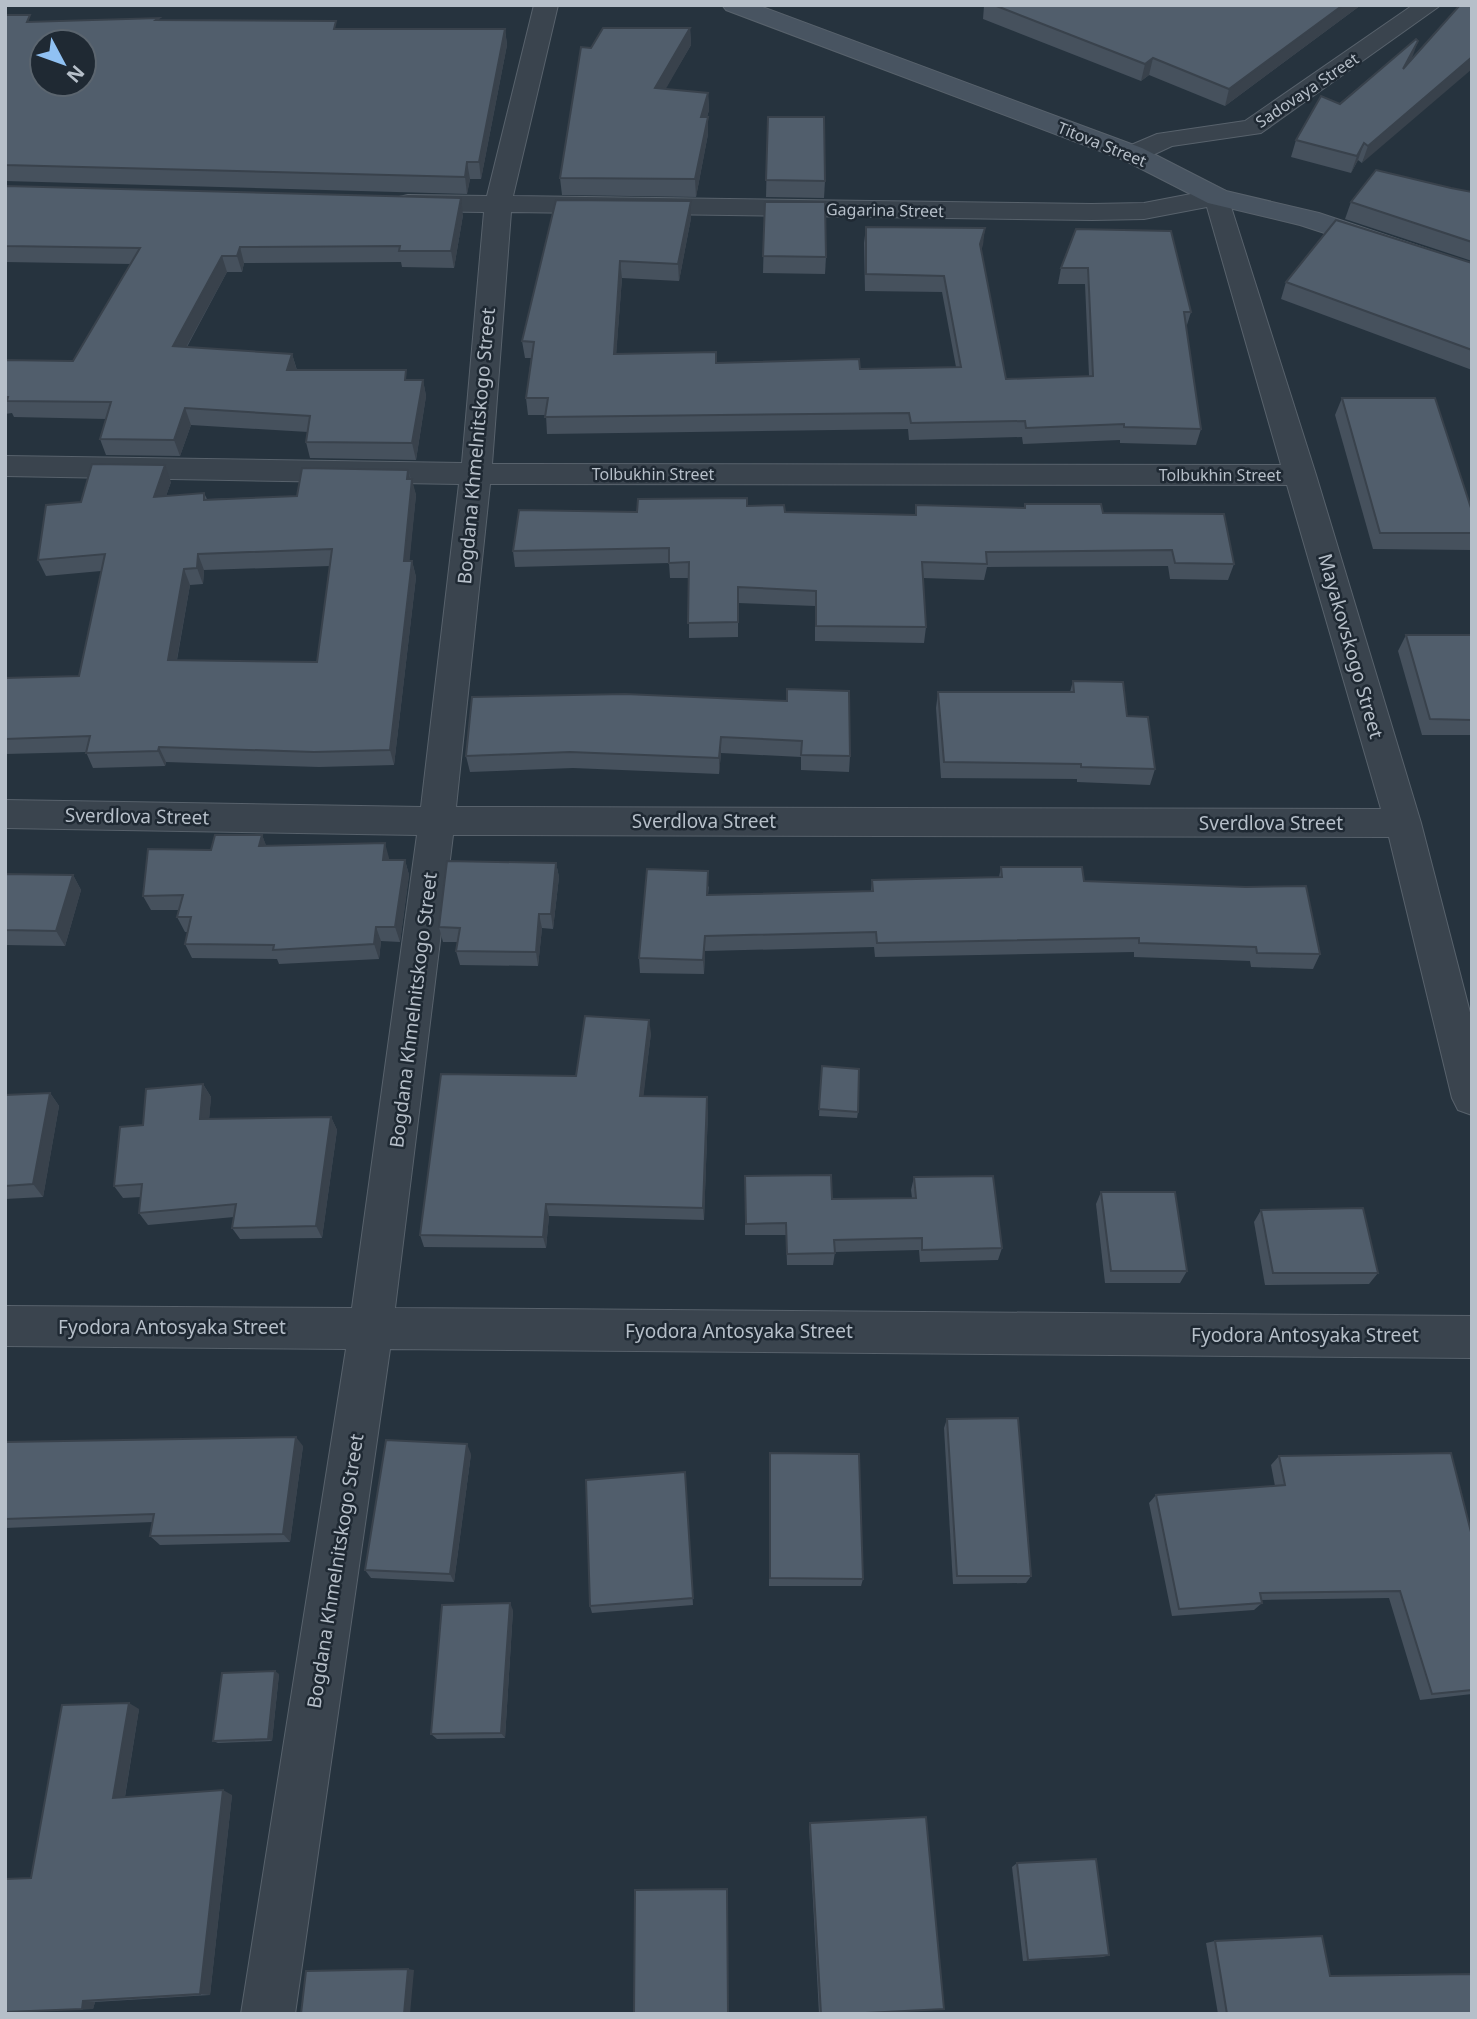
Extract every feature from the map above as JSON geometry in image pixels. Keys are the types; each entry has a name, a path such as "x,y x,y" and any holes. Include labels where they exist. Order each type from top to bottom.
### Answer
{"street":[{"name":"Bogdana Khmelnitskogo Street","path":"268,2014 371,1328 437,821 476,474 498,205 546,5"},
{"name":"Titova Street","path":"734,5 1133,154 1217,197 1309,219 1472,272"},
{"name":"Sadovaya Street","path":"1133,154 1166,139 1252,128 1429,5"},
{"name":"Gagarina Street","path":"388,202 1092,212 1144,211 1217,197"},
{"name":"Mayakovskogo Street","path":"1217,197 1403,823 1472,1098"},
{"name":"Tolbukhin Street","path":"5,466 476,474 1301,475"},
{"name":"Sverdlova Street","path":"5,814 437,821 1403,823"},
{"name":"Fyodora Antosyaka Street","path":"5,1326 1472,1336"}],"building":[{"path":"994,5 1343,5 1229,89 1153,58 1145,64"},
{"path":"1460,5 1472,6 1472,57 1368,146 1364,143 1357,156 1296,140 1321,96 1340,104 1416,39 1418,41 1403,69"},
{"path":"5,15 30,15 27,22 159,18 156,20 336,21 334,29 505,29 479,162 467,162 465,177 5,165"},
{"path":"603,28 690,28 655,88 708,93 701,117 708,117 695,179 560,178 581,47 591,48"},
{"path":"768,117 824,117 825,181 766,180"},
{"path":"1376,170 1472,192 1472,242 1351,202"},
{"path":"5,186 461,198 451,251 399,251 400,246 240,247 237,256 222,256 173,346 292,354 287,370 406,370 405,380 423,380 412,443 306,442 310,416 185,408 174,440 100,439 111,402 7,401 5,360 73,361 140,248 5,246"},
{"path":"556,200 691,201 678,264 620,261 614,354 716,352 716,363 859,359 860,369 961,367 944,276 866,274 866,227 985,228 980,244 1006,379 1093,376 1088,268 1061,268 1076,229 1171,231 1191,312 1184,312 1201,429 1124,427 1124,424 1026,428 1025,421 911,423 909,413 545,417 548,398 526,398 534,342 522,341"},
{"path":"765,202 825,202 826,257 763,256"},
{"path":"1336,220 1472,263 1472,350 1286,282"},
{"path":"1342,398 1435,398 1472,511 1472,533 1380,533"},
{"path":"92,464 165,465 154,497 204,493 204,500 297,496 302,468 408,470 407,479 412,479 404,561 412,561 390,750 314,752 159,747 158,751 86,753 90,736 5,739 5,678 79,676 105,554 38,560 46,505 81,502","holes":["332,549 317,662 168,660 184,569 197,568 198,554"]},
{"path":"747,498 747,506 784,505 785,512 916,515 916,505 1025,508 1025,504 1101,504 1103,513 1224,514 1234,564 1175,563 1172,550 986,552 987,564 922,562 926,627 816,626 816,591 738,587 738,622 688,623 689,562 669,563 669,548 513,551 519,510 637,512 638,499"},
{"path":"1406,635 1472,635 1472,720 1430,719"},
{"path":"1073,681 1123,682 1127,716 1148,717 1155,769 1081,767 1081,764 944,762 938,692 1074,692"},
{"path":"787,689 849,691 850,756 801,755 802,741 721,737 719,758 570,752 466,756 472,697 625,694 787,701"},
{"path":"215,835 262,835 259,846 385,843 383,860 405,860 395,927 376,927 374,944 273,950 274,945 185,944 191,917 177,917 183,895 143,896 148,849 211,850"},
{"path":"447,861 556,863 551,914 539,914 536,952 456,951 460,928 439,927"},
{"path":"1001,867 1082,867 1084,881 1246,887 1306,886 1320,954 1257,953 1256,947 1139,943 1139,938 877,943 876,932 705,936 703,960 639,958 647,869 708,871 707,895 873,891 872,880 1002,877"},
{"path":"5,874 73,875 56,931 5,930"},
{"path":"585,1016 649,1020 640,1096 707,1097 703,1208 546,1204 543,1237 420,1235 441,1074 576,1076"},
{"path":"822,1066 859,1069 858,1112 819,1109"},
{"path":"203,1084 200,1119 331,1117 316,1226 232,1228 236,1204 139,1213 142,1184 114,1186 120,1127 143,1125 146,1089"},
{"path":"50,1093 33,1184 5,1186 5,1095"},
{"path":"831,1175 832,1199 916,1198 914,1177 993,1176 1002,1248 922,1250 922,1238 834,1240 835,1253 787,1254 786,1223 746,1224 745,1176"},
{"path":"1101,1192 1175,1192 1187,1271 1111,1271"},
{"path":"1363,1208 1378,1273 1273,1273 1261,1210"},
{"path":"1018,1418 1031,1576 957,1576 947,1419"},
{"path":"296,1437 283,1534 150,1536 154,1514 5,1519 5,1442"},
{"path":"386,1440 467,1444 450,1574 365,1570"},
{"path":"770,1453 859,1454 863,1579 770,1578"},
{"path":"1451,1453 1472,1536 1472,1690 1432,1694 1400,1591 1260,1593 1262,1603 1179,1609 1156,1495 1285,1485 1279,1456"},
{"path":"685,1472 693,1598 590,1606 586,1480"},
{"path":"510,1603 501,1733 431,1734 442,1605"},
{"path":"275,1671 268,1739 213,1741 222,1673"},
{"path":"129,1703 113,1798 223,1790 200,1994 83,2001 82,2009 5,2012 5,1879 31,1878 62,1705"},
{"path":"926,1817 944,2009 821,2014 810,1823"},
{"path":"1096,1859 1109,1955 1028,1960 1017,1863"},
{"path":"727,1889 728,2014 634,2014 635,1890"},
{"path":"1322,1936 1330,1976 1472,1974 1472,2014 1227,2014 1215,1941"},
{"path":"408,1969 404,2014 301,2014 306,1971"}]}
